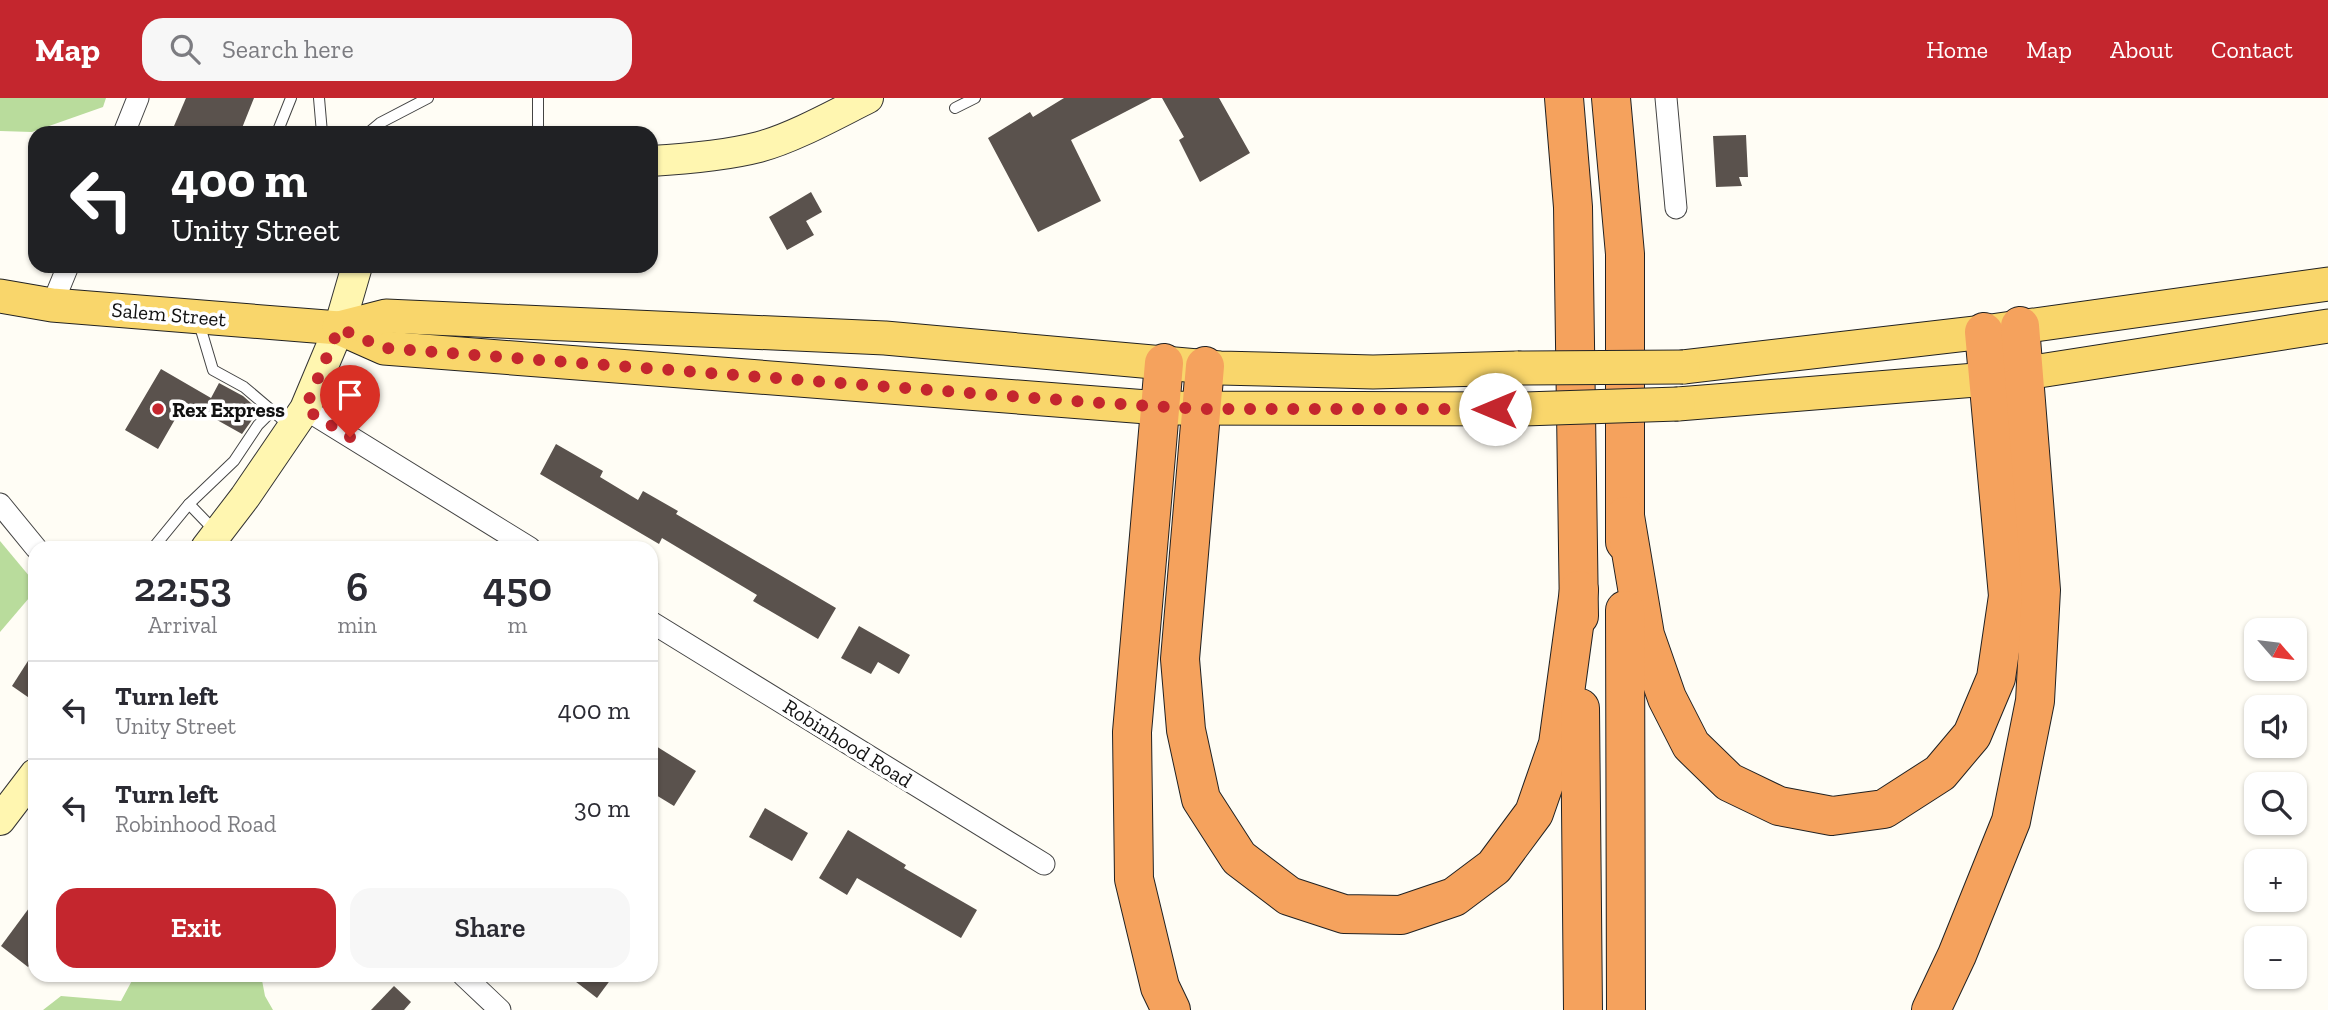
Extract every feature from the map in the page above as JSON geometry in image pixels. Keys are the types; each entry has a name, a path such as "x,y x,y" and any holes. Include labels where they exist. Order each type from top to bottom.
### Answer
{"highway":[{"path":"1564,98 1573,207 1583,1010"},
{"path":"1611,98 1625,254 1626,1010"},
{"path":"1931,1010 1957,955 2011,821 2035,701 2041,590 2006,375 2002,329"},
{"path":"1164,363 1132,732 1134,879 1160,987 1171,1010"},
{"path":"1205,366 1180,659 1186,730 1201,799 1239,858 1289,896 1344,914 1401,915 1454,897 1494,867 1534,813 1558,744 1579,590"},
{"path":"1625,516 1644,635 1667,698 1691,745 1729,782 1779,806 1832,816 1884,809 1940,774 1972,736 1996,678 2008,596 2006,375"}],"main road":[{"path":"339,328 386,316 884,338 1205,366 1373,372 1683,367 2002,329 2328,284"},
{"name":"Salem Street","path":"0,296 52,304 339,328"},
{"path":"339,328 384,348 1160,408 1522,409 1678,404 2006,375 2328,326"}],"street":[{"path":"127,126 138,98"},
{"path":"658,160 759,147 867,98"},
{"path":"1666,98 1676,208"},
{"path":"52,304 65,273"},
{"path":"212,540 245,471 290,416 339,328 355,273"},
{"path":"290,416 517,541"},
{"path":"0,504 30,541"},
{"name":"Robinhood Road","path":"658,626 1044,864"},
{"path":"0,820 28,783"},
{"path":"470,982 500,1010"}],"lane":[{"path":"280,126 291,98"},
{"path":"319,98 321,126"},
{"path":"376,126 428,98"},
{"path":"538,98 538,126"},
{"path":"955,108 975,98"},
{"path":"197,317 213,370 290,416"},
{"path":"159,541 190,503 245,471"},
{"path":"190,503 212,540"}],"green space":[{"path":"0,98 106,98 103,107 49,126 28,126 28,132 0,131"},
{"path":"0,541 28,575 28,599 0,632"},
{"path":"131,982 262,982 265,996 273,1010 43,1010 61,996 121,1001"}],"building":[{"path":"186,98 254,98 243,126 174,126"},
{"path":"1064,98 1152,98 1071,140 1101,201 1038,232 988,138 1030,112 1033,117"},
{"path":"1162,98 1219,98 1250,153 1200,182 1179,140 1184,137"},
{"path":"1746,135 1748,177 1739,177 1742,186 1716,187 1713,136"},
{"path":"811,192 822,212 806,221 814,235 787,250 769,217"},
{"path":"161,369 211,398 219,383 243,396 259,410 242,434 185,402 158,449 125,430"},
{"path":"556,444 603,471 600,477 638,500 643,491 678,511 676,514 836,608 818,639 753,601 757,595 662,538 659,544 540,474"},
{"path":"859,626 910,655 899,674 878,662 871,674 841,658"},
{"path":"28,661 28,697 12,686"},
{"path":"658,747 696,771 674,806 658,796"},
{"path":"765,808 808,833 792,861 749,837"},
{"path":"848,830 906,865 904,868 977,910 961,938 857,878 847,895 819,878"},
{"path":"28,909 28,967 1,946"},
{"path":"576,982 609,982 597,998"},
{"path":"394,986 411,1002 404,1010 371,1010"}],"place":[{"name":"Rex Express","path":"158,409"}],"route":[{"path":"350,437 305,409 339,328 384,348 1160,408 1495,409"}]}
